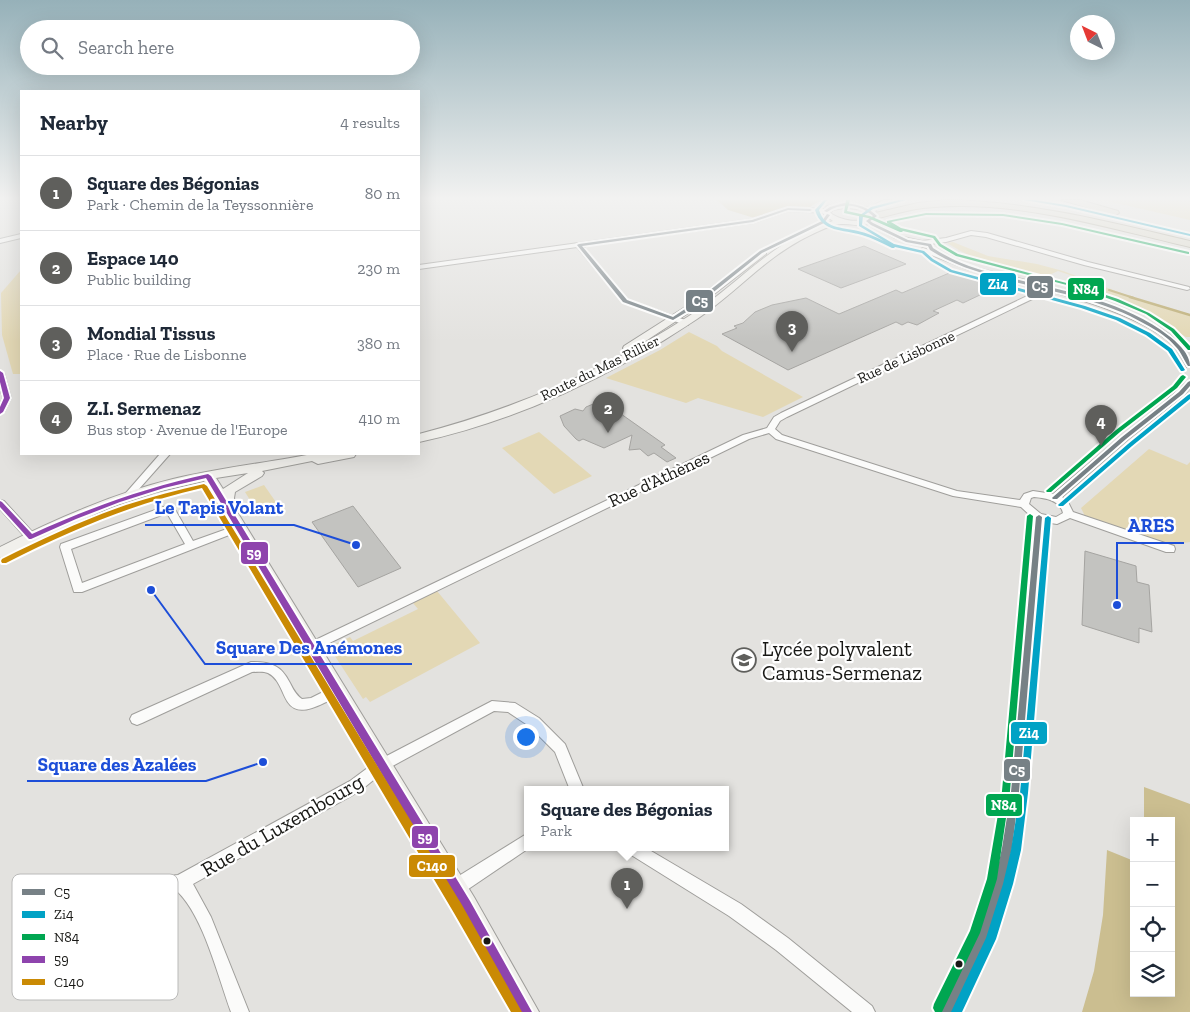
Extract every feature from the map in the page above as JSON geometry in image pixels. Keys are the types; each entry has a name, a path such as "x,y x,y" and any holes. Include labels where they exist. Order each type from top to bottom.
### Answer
{"main road":[{"name":"Route du Mas Rillier","path":"420,433 487,412 619,354 701,300 761,252 771,247"},
{"name":"Route du Mas Rillier","path":"420,438 520,406 551,394 644,349 714,304 770,256 786,247"},
{"path":"0,553 86,512 128,496 323,455"},
{"path":"209,479 257,473 345,455"},
{"path":"229,510 229,490 257,473"},
{"path":"209,479 456,888 527,1012"}],"street":[{"path":"420,267 563,247"},
{"path":"581,247 625,301 685,323"},
{"path":"922,247 954,263 1114,309 1144,322 1178,346 1187,356 1190,365"},
{"path":"924,247 931,249 954,263"},
{"path":"1029,247 1086,264 1187,288"},
{"name":"Rue de Lisbonne","path":"770,430 777,419 784,415 1047,289"},
{"path":"0,373 7,398 0,412"},
{"path":"1055,498 1124,438 1181,393 1190,383"},
{"path":"770,430 779,437 956,494 1024,504 1029,511 1046,519 1061,520 1068,514"},
{"name":"Rue d'Athènes","path":"311,647 746,438 770,430"},
{"path":"128,496 164,455"},
{"path":"1024,504 1027,496 1040,494 1055,498 1066,506 1068,514"},
{"path":"0,503 31,537"},
{"path":"192,546 169,508 64,547 78,590 192,546 238,528"},
{"path":"1068,514 1170,549"},
{"path":"946,1012 983,936 1000,881 1007,848 1015,792 1039,517"},
{"path":"137,719 251,668 271,668 278,673 293,701 301,704 309,704 337,690"},
{"name":"Rue du Luxembourg","path":"240,1012 216,945 197,901 186,887 180,883 347,790 382,765 492,706 510,707 534,722 560,748 575,786"},
{"path":"456,888 524,843"},
{"path":"638,851 735,910 782,944 866,1012"}],"shaded area":[{"path":"955,247 966,247 988,256 1037,264 1063,271 1137,299 1190,316 1190,337 1186,337 1160,320 1134,308 1079,290 1091,282 1058,271 1038,280 1002,269"},
{"path":"20,271 20,374 13,374 2,335 1,293"},
{"path":"689,332 717,346 722,351 803,397 763,417 698,398 686,403 606,378 660,350"},
{"path":"539,432 592,476 554,494 502,448"},
{"path":"1149,449 1187,465 1190,462 1190,542 1170,545 1085,516 1081,508"},
{"path":"264,485 280,508 260,516 245,492"},
{"path":"437,591 480,643 370,702 366,697 363,699 329,647 350,637 353,641 418,609 413,603"},
{"path":"1144,787 1190,804 1190,1012 1082,1012 1094,971 1103,915 1107,850 1130,859 1130,997 1175,997 1175,817 1144,817"}],"building":[{"path":"860,247 867,247 906,264 841,288 798,269"},
{"path":"954,271 971,278 1001,285 963,303 957,300 933,311 939,313 917,325 908,322 902,325 896,322 788,370 722,334 737,328 734,326 743,323 755,312 772,305 806,298 839,314 896,290 902,293"},
{"path":"598,402 610,411 614,409 665,445 661,447 676,458 667,462 654,453 648,456 640,449 629,450 632,435 604,448 583,439 579,441 576,439 564,426 560,416 575,409 583,411 586,407"},
{"path":"353,506 401,568 358,587 312,522"},
{"path":"1085,551 1136,566 1137,582 1149,585 1152,632 1139,628 1139,643 1082,625"}],"waterway":[{"path":"1109,290 1134,298"},
{"path":"1130,297 1190,315"}],"transit line":[{"name":"C5","path":"581,247 625,301 673,319 693,306 761,252 771,247"},
{"name":"Zi4","path":"903,247 923,252 932,260 951,271 1083,307 1118,319 1148,334 1170,350 1183,370"},
{"name":"C5","path":"931,247 940,255 976,270 1071,294 1138,318 1158,330 1177,345 1190,365"},
{"name":"N84","path":"944,247 957,255 1083,288 1117,300 1147,314 1172,330 1190,349"},
{"name":"N84","path":"1163,247 1188,253"},
{"name":"59","path":"0,373 7,398 0,412"},
{"name":"N84","path":"1049,491 1118,431 1175,387 1183,377"},
{"name":"C5","path":"1055,498 1124,438 1181,393 1190,383"},
{"name":"Zi4","path":"1061,505 1190,396"},
{"name":"59","path":"31,537 74,518 140,493 208,476 466,905 527,1012"},
{"name":"C140","path":"4,561 52,537 101,516 152,499 204,486 458,909 517,1012"},
{"name":"59","path":"0,503 31,537"},
{"name":"N84","path":"938,1008 975,933 992,879 1006,791 1030,516"},
{"name":"C5","path":"946,1012 983,936 1000,881 1007,848 1015,792 1039,517"},
{"name":"Zi4","path":"956,1012 991,939 1016,850 1024,793 1048,518"}],"place":[{"name":"Mondial Tissus","path":"792,352"},
{"name":"Espace 140","path":"608,433"},
{"name":"Z.I. Sermenaz","path":"1101,446"},
{"name":"Le Tapis Volant","path":"356,545"},
{"name":"Square Des Anémones","path":"151,590"},
{"name":"ARES","path":"1117,605"},
{"name":"Lycée polyvalent Camus-Sermenaz","path":"744,660"},
{"name":"Square des Azalées","path":"263,762"},
{"name":"Square des Bégonias","path":"627,909"}]}
